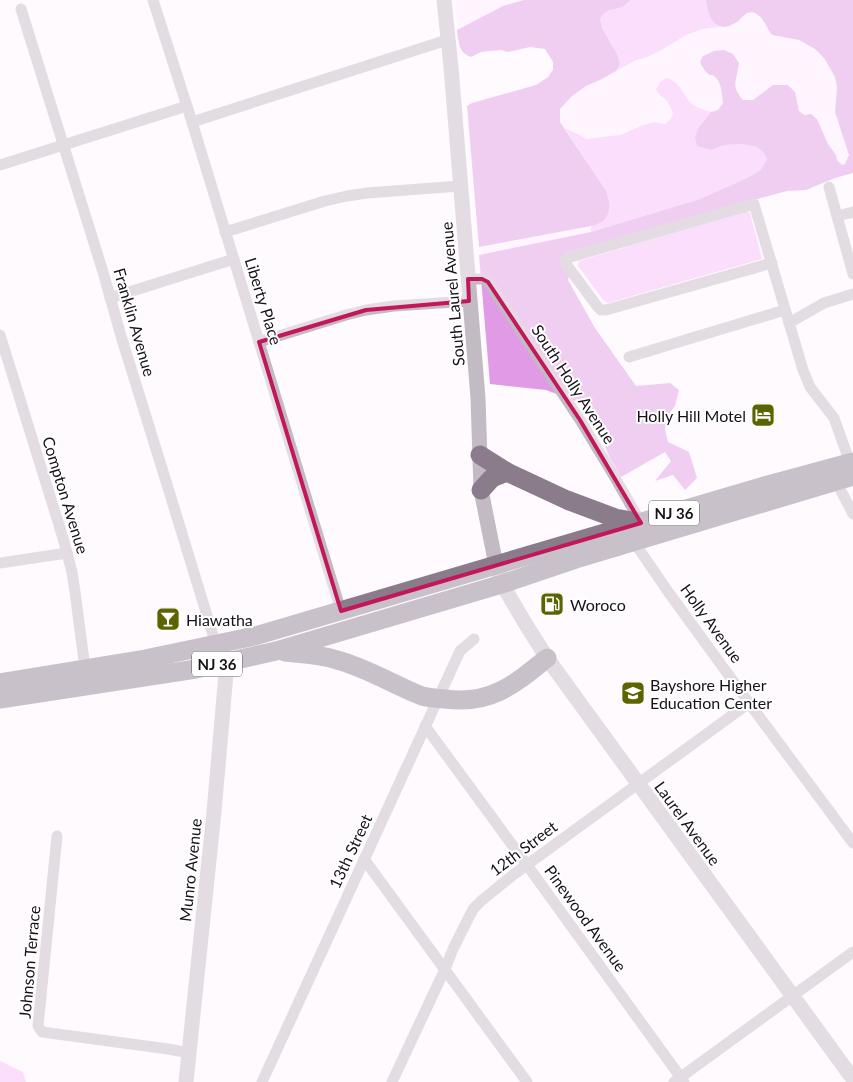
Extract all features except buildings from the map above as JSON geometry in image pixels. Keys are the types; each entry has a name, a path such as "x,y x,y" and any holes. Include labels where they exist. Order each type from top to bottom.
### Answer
{"highway":[{"path":"480,455 507,472 567,500 615,518 641,523"},
{"name":"NJ 36","path":"0,682 145,659 255,636 764,486 848,470"},
{"name":"NJ 36","path":"0,699 196,668 276,651 502,584 848,470"},
{"path":"481,490 492,478 507,472"},
{"path":"276,651 319,655 338,660 424,696 457,701 496,694 519,681 547,658"}],"street":[{"name":"Liberty Place","path":"153,0 342,611"},
{"name":"South Laurel Avenue","path":"444,0 478,398 481,490 496,565 502,584"},
{"name":"Franklin Avenue","path":"21,9 216,645"},
{"path":"192,122 448,40"},
{"path":"0,165 187,106"},
{"path":"226,232 347,196 460,186"},
{"path":"829,186 853,274"},
{"path":"772,263 606,310 600,310 566,264 566,261 567,258 754,204 772,263 785,310 806,379 834,418 848,470 853,514"},
{"path":"837,216 853,212"},
{"path":"110,298 234,258"},
{"name":"South Holly Avenue","path":"468,279 482,279 488,282 580,420 641,523"},
{"path":"789,323 824,304 853,294"},
{"path":"259,342 366,310 394,306 469,301"},
{"path":"629,357 785,310"},
{"name":"Compton Avenue","path":"0,335 72,572 85,668"},
{"name":"Holly Avenue","path":"634,542 749,703 853,843"},
{"path":"0,562 67,553"},
{"name":"Laurel Avenue","path":"502,584 547,658 853,1079"},
{"name":"13th Street","path":"262,1082 460,651 474,639"},
{"name":"Munro Avenue","path":"186,1082 214,812 227,662"},
{"name":"12th Street","path":"392,1082 453,949 474,908 527,865 749,703"},
{"name":"Pinewood Avenue","path":"425,726 527,865 679,1080"},
{"name":"Johnson Terrace","path":"57,836 38,1026 42,1032 189,1053"},
{"path":"364,859 525,1081"},
{"path":"679,1080 853,952"}],"highlighted area":[{"path":"468,279 482,279 488,282 580,420 641,523 341,611 259,342 366,310 469,301"}],"shaded area":[{"path":"456,0 557,0 458,29"},
{"path":"524,0 630,0 622,7 607,11 600,18 602,28 617,54 620,64 616,71 586,86 572,96 560,109 560,122 605,189 609,201 609,210 603,221 593,226 479,247 467,106 536,85 548,77 553,70 553,62 545,49 530,47 508,52 501,50 481,52 471,57 461,50 457,30 503,6"},
{"path":"570,0 814,1 853,140 853,165 485,269 471,111 563,86"},
{"path":"630,0 706,0 711,19 719,27 702,29 686,35 660,51 636,60 616,71 620,64 617,54 602,28 600,18 607,11 622,7"},
{"path":"706,0 853,0 853,173 806,190 787,191 761,198 573,260 568,280 595,328 636,386 670,383 679,390 675,406 669,414 665,429 668,442 689,452 697,478 685,490 673,475 655,481 671,461 665,452 621,477 592,418 581,403 546,390 490,384 479,255 591,232 700,199 761,170 767,159 757,147 742,144 724,145 712,150 697,146 695,137 699,127 711,112 718,110 723,103 719,82 714,76 707,73 700,62 703,56 714,51 724,50 733,54 739,63 735,86 743,100 753,100 773,85 788,85 795,92 799,111 804,115 811,114 817,119 837,160 842,165 845,164 849,155 835,112 837,87 835,77 824,58 815,49 799,40 772,35 761,17 754,13 747,13 737,22 722,27 711,18"},
{"path":"666,78 678,85 692,104 711,112 699,127 712,150 724,145 742,144 757,147 768,159 761,170 700,199 591,232 591,226 602,221 609,198 565,128 587,139 620,135 654,122 665,124 673,114 668,102 656,89 660,82"},
{"path":"747,211 750,213 762,259 608,303 604,301 578,266 579,261 582,260"},
{"path":"0,1061 23,1072 26,1082 0,1082"}],"place":[{"name":"Holly Hill Motel","path":"763,415"},
{"name":"Woroco","path":"552,604"},
{"name":"Hiawatha","path":"168,619"},
{"name":"Bayshore Higher Education Center","path":"633,693"}]}
